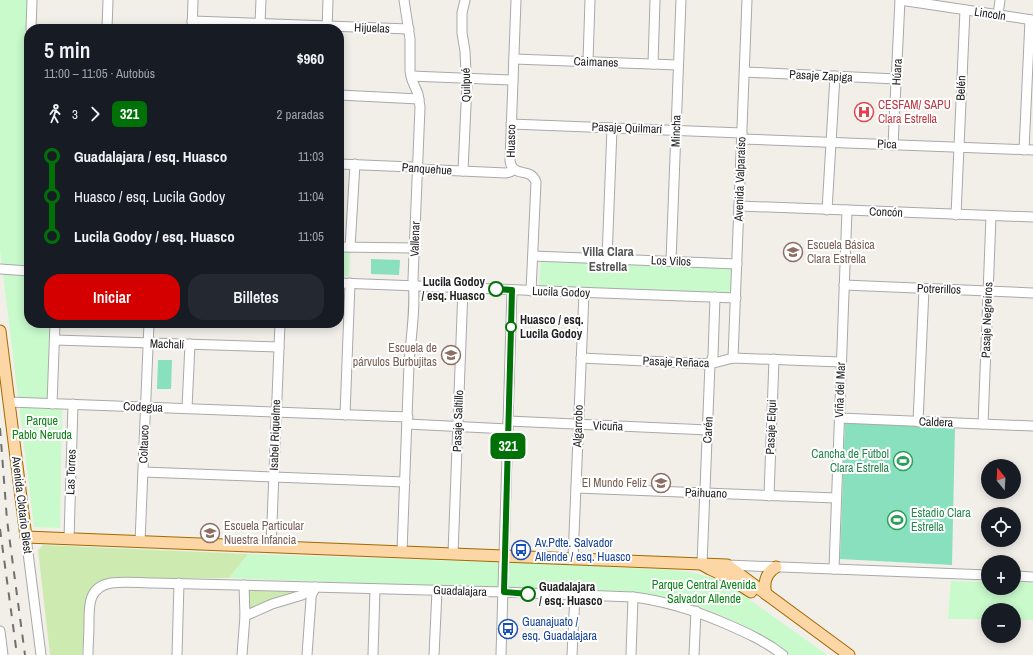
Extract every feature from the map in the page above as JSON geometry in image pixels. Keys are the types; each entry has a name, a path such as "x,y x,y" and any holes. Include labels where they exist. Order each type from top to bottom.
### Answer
{"main road":[{"name":"Avenida Clotario Blest","path":"0,331 26,537"},
{"path":"26,537 727,565 849,655"},
{"path":"702,564 743,586 837,655"},
{"path":"766,594 764,586 766,578 776,567"}],"street":[{"path":"31,24 32,0"},
{"path":"107,24 108,0"},
{"path":"192,24 193,0"},
{"path":"260,23 261,0"},
{"path":"327,24 328,0"},
{"name":"Vallenar","path":"402,552 410,356 413,319 414,248 420,107 410,71 410,39 404,0"},
{"name":"Quilpué","path":"463,171 468,83 462,33 462,13 465,0"},
{"name":"Huasco","path":"516,0 510,161 513,169 529,174 536,182 531,291"},
{"path":"588,61 590,0"},
{"path":"653,64 655,0"},
{"name":"Mincha","path":"671,261 681,0"},
{"name":"Avenida Valparaíso","path":"734,358 747,0"},
{"name":"Lincoln","path":"900,0 1031,20"},
{"name":"Húara","path":"894,145 900,0"},
{"path":"998,15 1000,0"},
{"name":"Belén","path":"956,215 965,10"},
{"path":"1029,150 1031,20"},
{"name":"Hijuelas","path":"226,24 273,24"},
{"name":"Hijuelas","path":"344,28 408,29"},
{"name":"Caimanes","path":"514,58 678,65"},
{"name":"Pasaje Zapiga","path":"744,72 897,79"},
{"path":"411,76 513,80"},
{"path":"828,210 835,76"},
{"path":"344,95 419,99"},
{"name":"Pasaje Quilmarí","path":"511,124 676,130 742,136"},
{"path":"607,259 612,128"},
{"name":"Pica","path":"742,136 831,142 1029,150"},
{"name":"Panquehue","path":"344,164 508,173 513,169"},
{"path":"350,247 355,164"},
{"name":"Concón","path":"739,206 1033,218"},
{"name":"Viña del Mar","path":"834,569 847,210"},
{"name":"Pasaje Negreiros","path":"983,424 991,216"},
{"path":"344,247 414,248"},
{"name":"Los Vilos","path":"533,256 737,264"},
{"path":"0,269 24,271"},
{"name":"Lucila Godoy","path":"344,283 736,298"},
{"path":"345,414 350,283"},
{"name":"Potrerillos","path":"844,285 1033,293"},
{"name":"Pasaje Saltillo","path":"453,554 463,288"},
{"path":"918,422 924,289"},
{"path":"501,655 512,290"},
{"name":"Algarrobo","path":"573,559 584,292"},
{"name":"Carén","path":"702,564 710,364 712,356 715,297"},
{"path":"52,404 55,328"},
{"name":"Coltauco","path":"140,542 149,328"},
{"name":"Isabel Riquelme","path":"271,547 280,328"},
{"name":"Machalí","path":"55,340 279,347"},
{"path":"187,408 190,344"},
{"name":"Pasaje Reñaca","path":"581,358 710,364 734,358 841,362"},
{"name":"Pasaje Elqui","path":"768,496 774,359"},
{"name":"Codegua","path":"9,402 345,414 408,421"},
{"name":"Las Torres","path":"69,539 72,404"},
{"name":"Caldera","path":"839,418 1033,426"},
{"name":"Vicuña","path":"408,421 458,427 578,424 708,430"},
{"path":"143,472 405,482"},
{"name":"Paihuano","path":"576,488 836,498"},
{"name":"Avenida Clotario Blest","path":"26,537 42,655"},
{"path":"727,565 981,575"},
{"path":"1021,576 1033,577"},
{"name":"Guadalajara","path":"88,655 89,606 91,598 96,590 108,584 116,583 179,583 633,597 663,602 696,611 753,636 779,654"},
{"path":"177,655 179,583"},
{"path":"242,655 245,616 244,585"},
{"path":"308,655 310,600 316,587"},
{"name":"Guadalajara","path":"245,616 272,604 302,595 316,587"},
{"path":"373,655 375,589"},
{"path":"434,655 437,590"},
{"path":"572,655 575,595"},
{"path":"631,655 633,597"},
{"path":"694,655 696,611"},
{"path":"0,631 3,655"}],"green space":[{"name":"Parque Pablo Neruda","path":"0,0 27,0 26,24 24,24 24,328 50,328 47,408 62,407 60,528 34,527 0,249"},
{"path":"344,252 350,252 349,276 344,276"},
{"path":"371,259 400,260 399,275 371,274"},
{"path":"541,259 732,268 731,295 539,287"},
{"path":"158,360 172,360 171,389 157,389"},
{"name":"Estadio Clara Estrella","path":"845,422 955,427 952,565 840,559"},
{"path":"43,545 248,554 229,578 114,579 88,596 86,600 82,655 50,655 38,550"},
{"name":"Parque Central Avenida Salvador Allende","path":"248,554 515,563 690,572 710,577 732,587 827,655 790,655 762,635 743,625 706,609 663,597 634,594 229,578"},
{"path":"951,581 981,582 981,595 1021,595 1021,582 1033,583 1033,620 1021,620 1021,603 981,603 981,619 948,619"},
{"path":"249,588 299,592 248,611"}],"railway":[{"path":"0,428 7,520 25,655"},
{"path":"0,529 17,655"}],"bus line":[{"name":"321","path":"496,289 512,290 504,592 528,594"}],"place":[{"name":"CESFAM/ SAPU Clara Estrella","path":"864,112"},
{"name":"Escuela Básica Clara Estrella","path":"793,252"},
{"name":"Lucila Godoy / esq. Huasco","path":"496,289"},
{"name":"Huasco / esq. Lucila Godoy","path":"511,327"},
{"name":"Escuela de párvulos Burbujitas","path":"451,355"},
{"name":"Cancha de Fútbol Clara Estrella","path":"903,461"},
{"name":"El Mundo Feliz","path":"661,483"},
{"name":"Estadio Clara Estrella","path":"897,520"},
{"name":"Escuela Particular Nuestra Infancia","path":"210,533"},
{"name":"Av.Pdte. Salvador Allende / esq. Huasco","path":"521,550"},
{"name":"Guadalajara / esq. Huasco","path":"528,594"},
{"name":"Guanajuato / esq. Guadalajara","path":"508,629"}],"district":[{"name":"Villa Clara Estrella","path":"608,258"}]}
